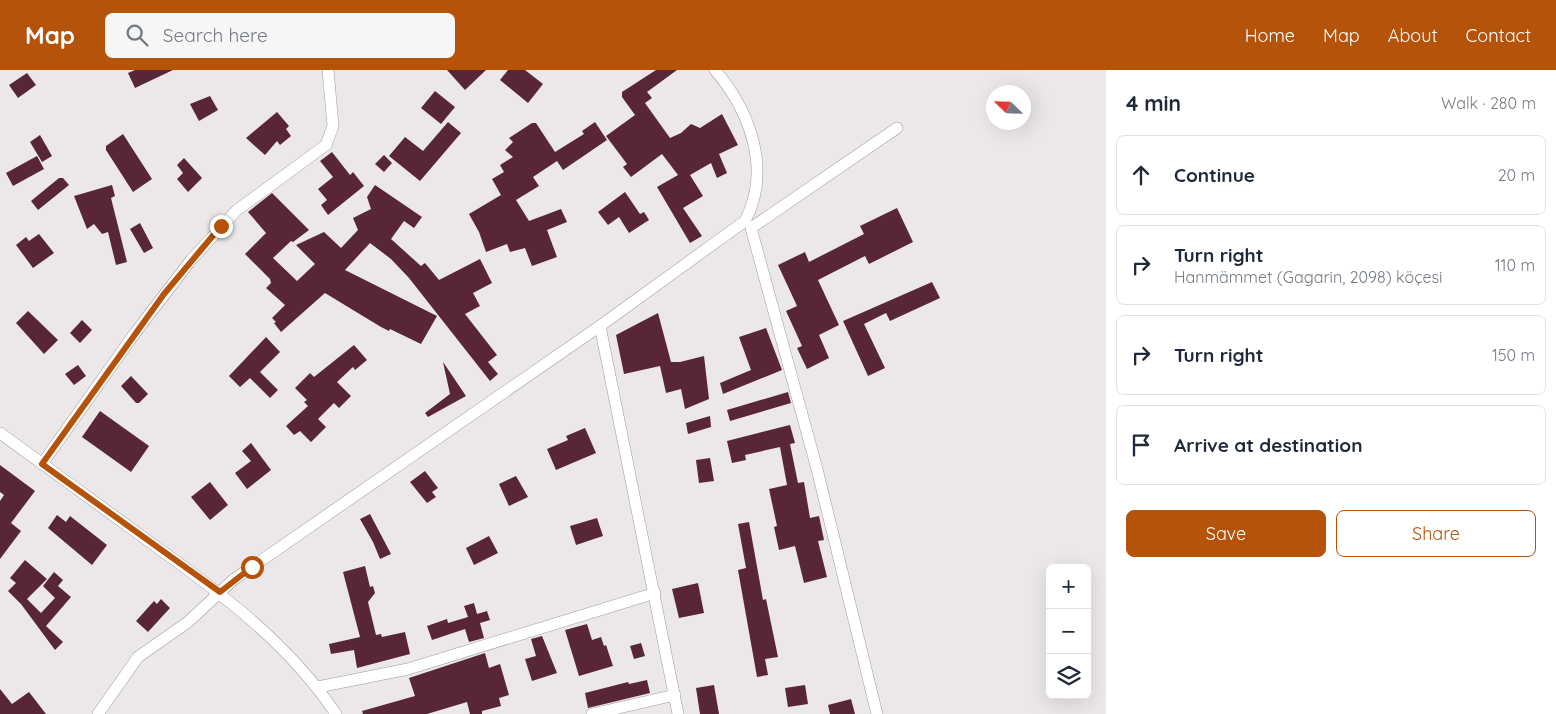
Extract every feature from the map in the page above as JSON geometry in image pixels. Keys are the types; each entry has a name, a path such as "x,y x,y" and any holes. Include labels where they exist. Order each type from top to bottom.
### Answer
{"street":[{"path":"42,464 135,333 191,260 237,210 326,145 333,126 328,70"},
{"path":"98,714 138,657 188,622 233,580 600,326 729,234 744,221 752,206 757,166 750,130 731,89 715,70"},
{"path":"877,714 817,470 751,228 897,128"},
{"path":"600,326 678,714"},
{"path":"0,433 220,592 276,642 318,686 336,714"},
{"path":"318,686 408,669 655,593"},
{"path":"592,714 675,695"}],"building":[{"path":"135,70 173,70 135,88 128,73"},
{"path":"447,70 486,70 465,90"},
{"path":"508,70 525,70 543,84 528,103 500,80"},
{"path":"656,70 677,70 647,92 652,98 645,103 670,138 681,133 691,124 700,128 722,114 738,145 719,154 727,173 717,178 711,163 690,175 703,196 683,208 702,236 690,243 657,187 678,175 662,154 631,177 623,167 627,164 606,136 635,115 622,97 622,92"},
{"path":"27,73 36,85 18,98 9,85"},
{"path":"435,91 455,107 441,124 421,108"},
{"path":"210,96 218,110 199,121 190,104"},
{"path":"277,112 289,126 286,129 291,136 280,145 277,141 265,155 246,138"},
{"path":"448,122 461,133 420,181 389,156 405,137 423,151"},
{"path":"595,122 607,140 563,170 557,161 533,177 539,186 516,200 529,221 561,209 567,222 547,230 557,257 532,266 525,248 510,252 507,244 486,252 479,232 469,214 501,195 492,179 504,172 500,165 513,157 505,150 513,142 509,138 532,123 536,123 555,152 584,134 582,131"},
{"path":"123,134 152,179 133,192 106,150 106,146"},
{"path":"40,135 52,156 42,162 30,142"},
{"path":"332,152 350,175 353,172 364,186 328,215 321,205 327,200 318,189 333,177 320,161"},
{"path":"384,155 392,163 384,172 375,164"},
{"path":"37,156 44,169 13,186 6,173"},
{"path":"184,158 202,178 188,192 177,179 183,173 177,165"},
{"path":"59,178 63,178 69,185 38,210 31,201"},
{"path":"112,185 115,196 111,198 127,262 116,265 108,232 102,234 94,224 87,229 74,196"},
{"path":"375,185 422,217 414,228 404,221 391,239 421,266 425,263 439,280 480,259 492,283 473,293 480,306 465,314 497,355 488,362 498,374 490,381 409,278 391,259 370,243 345,270 437,316 421,344 390,329 389,331 381,327 325,293 281,332 274,323 276,322 272,318 285,305 266,288 271,283 270,279 245,254 266,233 248,212 272,193 309,230 293,242 291,241 273,258 297,281 315,264 296,245 324,232 341,248 358,230 353,218 371,209 367,197"},
{"path":"625,192 640,214 644,212 649,220 629,233 619,217 608,225 598,212"},
{"path":"897,208 913,242 869,264 865,256 818,280 839,325 819,335 829,358 807,369 797,348 802,346 786,311 797,306 778,265 805,252 809,262 864,234 860,226"},
{"path":"140,223 153,248 144,253 130,229"},
{"path":"39,234 54,253 33,268 16,245 26,237 29,241"},
{"path":"932,282 940,298 890,321 886,313 864,324 885,368 868,376 843,321"},
{"path":"28,311 58,340 44,354 16,323"},
{"path":"658,313 671,362 680,362 704,356 709,399 685,409 681,389 666,393 660,366 624,374 616,335"},
{"path":"82,320 92,330 80,343 70,333"},
{"path":"766,328 782,370 723,394 720,383 751,370 739,337"},
{"path":"266,337 280,352 260,372 278,390 270,398 250,378 240,387 229,376"},
{"path":"354,345 367,360 355,370 353,367 337,382 351,396 339,408 334,403 318,419 326,427 311,442 300,431 294,435 286,426 308,406 304,402 307,400 295,388 310,373 314,377"},
{"path":"443,362 466,396 428,417 425,413 450,394"},
{"path":"78,365 86,376 74,385 65,374"},
{"path":"131,376 148,394 139,403 136,403 121,386"},
{"path":"788,392 791,403 730,421 727,410"},
{"path":"100,411 149,446 131,472 82,437"},
{"path":"710,416 711,427 688,434 686,423"},
{"path":"790,425 795,443 790,444 798,483 804,482 810,518 819,516 824,540 818,541 827,577 804,583 795,546 779,550 774,527 777,526 769,489 787,485 780,447 745,455 746,460 732,463 727,441"},
{"path":"585,428 596,453 556,470 547,449 568,440 566,436"},
{"path":"251,443 271,470 247,489 235,473 251,461 242,451"},
{"path":"710,458 714,481 699,483 696,460"},
{"path":"0,465 35,491 11,523 21,531 0,559 0,501 4,495 0,492"},
{"path":"425,471 438,488 432,492 436,497 427,503 410,482"},
{"path":"516,476 528,497 509,506 499,484"},
{"path":"210,482 228,505 210,520 191,497"},
{"path":"370,514 391,554 380,559 360,519"},
{"path":"57,515 66,522 70,516 107,545 92,565 48,528"},
{"path":"597,518 603,536 576,545 570,526"},
{"path":"749,522 763,600 766,599 778,657 765,659 768,675 757,677 738,570 746,568 738,524"},
{"path":"489,536 498,553 474,565 466,548"},
{"path":"25,560 47,579 27,599 41,613 55,598 43,586 54,572 63,580 58,586 71,597 46,626 63,642 55,650 21,604 8,591 16,583 10,578"},
{"path":"365,566 370,587 373,586 375,593 368,602 376,635 381,634 382,637 405,632 410,654 357,668 354,650 331,654 329,644 360,637 343,572"},
{"path":"698,583 704,613 679,618 672,589"},
{"path":"161,599 170,608 148,632 136,621 154,601 157,604"},
{"path":"474,603 477,614 487,611 490,620 480,623 484,638 469,642 465,629 432,640 427,626 447,619 448,623 468,617 464,606"},
{"path":"587,624 592,640 601,637 604,646 606,645 613,666 579,676 565,630"},
{"path":"542,636 557,673 532,681 525,659 536,656 531,639"},
{"path":"641,643 645,656 634,659 630,646"},
{"path":"485,653 489,668 500,664 509,695 499,698 501,706 482,711 482,714 470,714 467,702 427,714 363,714 362,711 415,696 409,678"},
{"path":"647,680 650,693 588,708 585,693 628,682 629,684"},
{"path":"714,685 719,714 700,714 696,688"},
{"path":"805,685 808,704 788,707 785,688"},
{"path":"0,689 12,704 29,692 46,714 0,714"},
{"path":"851,699 855,714 830,714 828,705"}],"route":[{"path":"221,226 164,294 42,464 220,592 252,567"}]}
